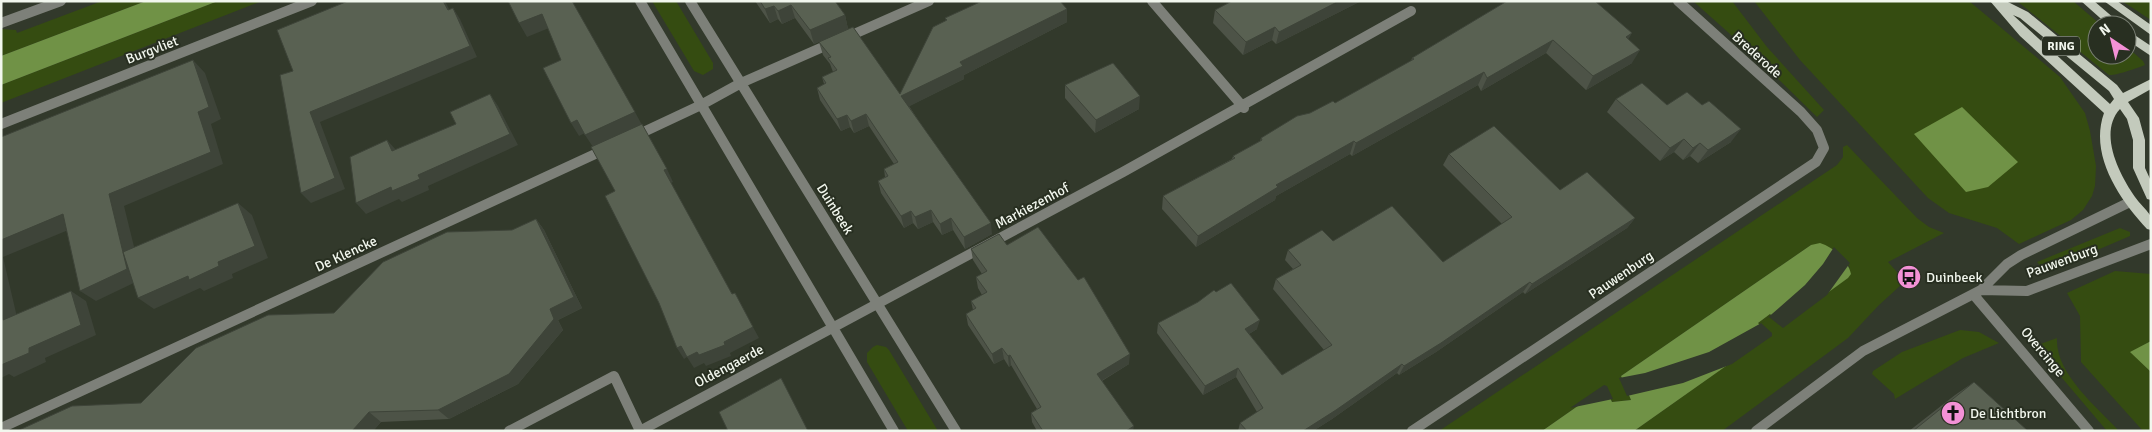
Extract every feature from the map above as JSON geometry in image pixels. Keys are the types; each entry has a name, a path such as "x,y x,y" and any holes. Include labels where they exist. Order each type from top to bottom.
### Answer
{"main road":[{"name":"RING","path":"1994,1 2024,15 2112,88 2122,100 2133,118 2138,140 2139,168 2151,196"},
{"name":"RING","path":"1994,1 2013,24 2088,88 2111,113"},
{"path":"2086,1 2104,15"},
{"path":"2109,1 2151,31"},
{"path":"2137,42 2151,52"},
{"path":"2151,84 2122,100 2111,113 2106,125 2108,152 2118,181 2130,202 2151,225"}],"street":[{"path":"1,23 61,1"},
{"name":"Burgvliet","path":"1,124 312,1"},
{"path":"640,1 894,431"},
{"name":"Duinbeek","path":"690,1 956,431"},
{"path":"701,105 741,83 929,1"},
{"path":"1152,1 1244,108"},
{"name":"Brederode","path":"1678,1 1800,112 1817,130"},
{"name":"Markiezenhof","path":"833,328 1244,108 1411,11"},
{"name":"De Klencke","path":"1,428 701,105"},
{"name":"Pauwenburg","path":"1412,431 1816,162 1824,148 1817,130"},
{"name":"Pauwenburg","path":"1756,431 1863,351 1977,292 2007,264 2014,260 2130,202"},
{"name":"Pauwenburg","path":"1977,292 2027,291 2151,244"},
{"name":"Overcinge","path":"1977,292 2089,431"},
{"name":"Oldengaerde","path":"509,431 614,376 640,431 833,328"}],"shaded area":[{"path":"102,1 146,1 1,56 1,29 16,30 17,33"},
{"path":"146,1 218,1 1,85 1,56"},
{"path":"218,1 262,1 1,103 1,85"},
{"path":"652,1 676,1 713,63 713,69 703,75 694,71"},
{"path":"1693,1 1732,1 1767,47 1824,110 1817,117 1758,59"},
{"path":"1754,1 1969,1 2060,77 2085,113 2096,166 2095,186 2092,196 2083,210 2071,220 2019,244 1997,228 1949,213 1928,198 1800,60"},
{"path":"2017,1 2073,1 2089,15 2087,15 2087,57"},
{"path":"2122,1 2151,1 2151,20"},
{"path":"2137,56 2145,65 2121,73 2109,75 2097,65 2137,65"},
{"path":"1962,107 2018,162 1988,187 1966,192 1914,134"},
{"path":"1847,145 1917,218 1929,227 1944,233 1888,262 1905,281 1848,338 1722,431 1634,431 1769,335 1758,323 1770,314 1782,325 1850,267 1833,250 1824,246 1811,245 1621,376 1631,400 1612,402 1605,387 1542,431 1439,431 1837,165 1843,157 1843,147"},
{"path":"2120,228 2130,232 2130,236 2046,272 2037,262"},
{"path":"1820,243 1835,251 1847,264 1851,274 1848,278 1782,326 1770,314 1758,323 1770,335 1634,431 1542,431 1605,387 1612,402 1631,400 1621,376 1811,245"},
{"path":"2115,271 2151,274 2151,341 2131,352 2151,372 2151,431 2143,431 2081,362 2080,316 2067,293"},
{"path":"1960,330 1979,332 1999,343 1963,358 1895,399 1894,394 1872,374 1873,371 1902,352"},
{"path":"2057,338 2058,351 2070,376 2089,400 2119,431 2107,431 2035,346"},
{"path":"2151,341 2151,372 2130,352"},
{"path":"877,345 886,347 889,350 938,431 908,431 867,362 867,353"}],"pier":[{"path":"1834,247 1850,263 1827,295 1783,328 1769,317 1765,320 1805,285 1823,264"},
{"path":"1761,323 1772,333 1772,336 1732,364 1683,383 1627,396 1619,378 1645,373 1709,352"},
{"path":"1604,385 1607,386 1613,399 1570,408"}],"building":[{"path":"348,1 443,1 448,10 453,8 470,46 310,112 335,178 301,193 280,75 293,71 277,30"},
{"path":"508,1 572,1 635,112 585,135 577,120 571,123 543,68 561,60 542,14 519,23"},
{"path":"760,1 835,1 845,15 810,30 791,5 778,11 774,6 765,9"},
{"path":"982,1 1060,1 1067,9 960,62 963,66 901,96 991,223 964,237 951,218 940,224 931,210 915,217 911,211 901,216 878,181 888,176 884,169 898,162 866,114 851,121 847,115 837,119 817,88 826,83 822,77 837,70 828,58 831,57 819,42 853,27 900,94 933,27 947,20 945,18"},
{"path":"1232,1 1339,1 1279,32 1275,27 1246,42 1215,10"},
{"path":"1507,1 1595,1 1632,33 1626,37 1640,50 1593,76 1553,40 1487,78 1484,72 1356,143 1354,141 1276,185 1278,187 1198,236 1163,196 1235,158 1233,156 1262,140 1261,138 1297,116 1310,113 1333,101 1335,103 1414,59 1412,58"},
{"path":"193,60 209,107 198,112 211,152 109,194 127,269 80,291 63,214 1,240 1,137"},
{"path":"1113,63 1140,96 1096,120 1065,85"},
{"path":"1642,83 1667,105 1687,92 1702,105 1709,101 1741,129 1708,150 1700,143 1693,148 1684,139 1670,148 1616,99"},
{"path":"490,94 510,134 418,175 420,179 392,191 391,187 356,203 350,157 387,140 392,151 456,124 450,112"},
{"path":"642,124 667,169 664,170 732,294 735,293 753,327 724,342 725,345 699,355 697,352 687,357 681,346 677,348 659,303 605,196 615,191 591,147"},
{"path":"1494,126 1560,190 1587,172 1635,218 1532,284 1530,282 1441,343 1404,366 1402,364 1303,431 1247,431 1240,423 1263,408 1238,368 1205,386 1158,323 1198,302 1214,290 1216,292 1231,283 1260,320 1245,329 1282,375 1332,345 1276,279 1301,265 1288,250 1322,230 1333,241 1392,206 1443,262 1512,217 1449,154"},
{"path":"238,203 255,246 218,262 219,266 189,280 188,276 138,298 123,252"},
{"path":"536,219 574,297 550,309 554,319 509,374 438,410 369,412 352,431 17,431 72,406 141,403 196,348 268,315 334,313 383,262 447,232 512,230"},
{"path":"1038,227 1078,280 1084,277 1130,354 1097,374 1134,426 1126,431 1043,431 1031,413 1041,407 1010,355 1008,356 1002,348 992,354 966,314 976,308 971,301 987,292 976,277 987,271 971,249 999,234 1007,245"},
{"path":"71,291 81,325 29,348 29,353 1,365 1,311 3,320"},
{"path":"781,378 808,431 728,431 719,412"},
{"path":"1974,382 2028,431 1913,431"}],"place":[{"name":"Duinbeek","path":"1909,277"},
{"name":"De Lichtbron","path":"1953,413"}]}
